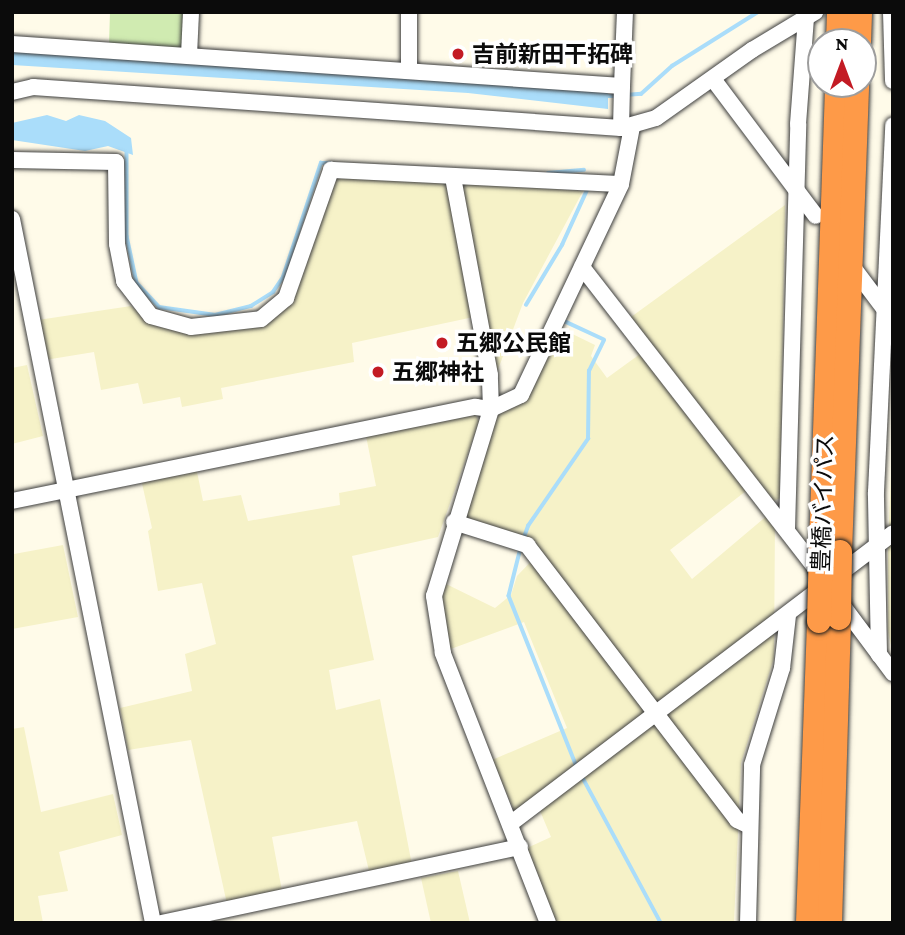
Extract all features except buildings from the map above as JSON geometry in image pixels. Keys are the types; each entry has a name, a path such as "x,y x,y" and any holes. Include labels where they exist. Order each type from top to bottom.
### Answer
{"highway":[{"name":"豊橋バイパス","path":"830,923 829,620 837,98"},
{"name":"豊橋バイパス","path":"831,549 856,98"},
{"name":"豊橋バイパス","path":"808,923 829,620"}],"street":[{"path":"190,55 191,12"},
{"path":"409,12 409,69"},
{"path":"12,501 476,407 491,410 520,395 621,184 627,127 622,93 625,12"},
{"path":"891,12 893,80"},
{"path":"12,92 33,87 627,127 656,118 811,15"},
{"path":"787,529 797,190 811,15"},
{"path":"12,44 409,69 622,93"},
{"path":"713,79 816,216"},
{"path":"879,655 879,544 875,505 893,125"},
{"path":"12,160 116,162 117,244 124,281 151,316 191,327 261,319 286,298 331,170 621,184"},
{"path":"453,177 490,376 491,410 454,523 434,596 439,636 548,923"},
{"path":"12,219 18,280 153,923"},
{"path":"582,267 787,529 893,673"},
{"path":"855,270 893,319"},
{"path":"454,523 522,543 656,711 737,820 750,826"},
{"path":"510,824 893,533"},
{"path":"748,923 751,765 782,667 788,615"},
{"path":"162,923 520,847"}],"shaded area":[{"path":"349,176 583,191 523,303 494,380 483,315 352,343 354,362 221,388 223,399 182,407 180,397 143,404 138,383 101,390 94,352 45,360 38,320 131,306 158,327 190,331 232,330 265,322 336,179"},
{"path":"785,205 780,498 772,502 755,484 670,550 692,579 769,514 775,522 774,658 741,763 734,923 556,923 527,848 551,837 535,799 515,812 492,760 567,728 524,622 448,650 439,602 442,582 495,608 511,595 517,576 541,551 460,516 494,415 524,399 558,327 595,345 591,356 607,378 651,346 631,317"},
{"path":"27,365 43,436 12,444 12,368"},
{"path":"476,415 479,422 438,537 352,556 374,660 329,670 336,710 380,699 412,865 370,875 357,821 272,837 282,891 227,904 191,740 128,750 120,708 192,691 185,654 216,644 202,583 158,591 148,531 152,528 141,479 196,467 203,501 241,495 248,521 340,505 339,493 376,486 366,436"},
{"path":"893,429 893,654 888,632 888,545"},
{"path":"12,545 14,554 63,545 78,617 12,629"},
{"path":"24,727 41,812 113,794 122,835 59,852 68,891 38,896 43,923 12,923 12,729"},
{"path":"458,871 470,923 431,923 421,878"}],"green space":[{"path":"110,12 186,12 186,44 180,50 109,45"}],"water":[{"path":"12,51 608,91 608,109 468,93 12,65"},
{"path":"47,115 66,121 79,115 105,121 131,138 133,155 108,146 85,151 12,140 12,123"}],"waterway":[{"path":"625,95 641,94 672,66 758,12"},
{"path":"608,96 618,96"},
{"path":"127,151 127,236 137,283 159,307 215,315 251,306 273,292 283,277 321,163 330,163"},
{"path":"548,173 584,170"},
{"path":"526,305 562,245 588,188"},
{"path":"523,540 528,526 588,439 589,371 604,340 563,321"},
{"path":"521,548 509,596 577,767"},
{"path":"582,776 661,923"}],"place":[{"name":"吉前新田干拓碑","path":"458,54"},
{"name":"五郷公民館","path":"442,343"},
{"name":"五郷神社","path":"378,372"}]}
